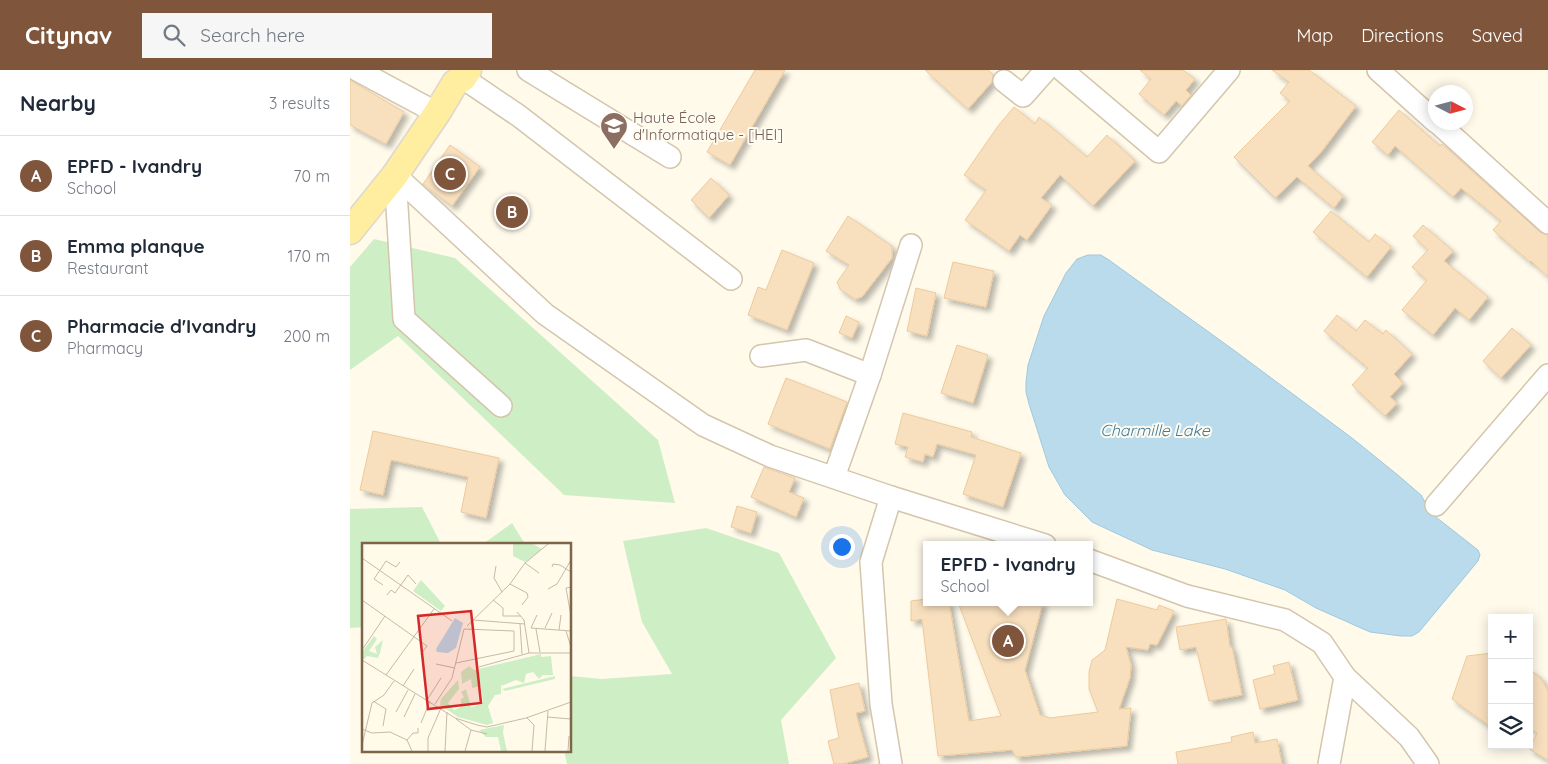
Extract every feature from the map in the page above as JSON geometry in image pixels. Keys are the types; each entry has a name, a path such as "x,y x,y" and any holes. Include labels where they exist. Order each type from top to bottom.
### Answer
{"main road":[{"path":"350,231 395,175 437,113 454,83 466,74"}],"street":[{"path":"357,70 437,113"},
{"path":"528,70 670,157"},
{"path":"1004,81 1023,96 1046,70"},
{"path":"1062,70 1159,152 1229,70"},
{"path":"1378,70 1428,115"},
{"path":"466,74 730,279"},
{"path":"1445,130 1548,223"},
{"path":"395,175 404,319 501,406"},
{"path":"395,175 545,314 703,425 770,456 891,497 1032,541"},
{"path":"834,477 870,375 910,245"},
{"path":"760,356 806,350 870,375"},
{"path":"1436,505 1548,375"},
{"path":"891,497 871,562 881,704 891,764"},
{"path":"1093,561 1187,596 1285,620 1322,643 1345,677 1409,737 1428,764"},
{"path":"1329,764 1345,677"}],"green space":[{"path":"374,239 455,258 658,440 675,503 564,495 398,336 350,370 350,267"},
{"path":"422,507 440,543 362,543 362,627 350,628 350,509"},
{"path":"512,523 524,543 484,543"},
{"path":"706,528 779,553 836,658 781,720 789,764 567,764 564,752 571,752 571,676 602,679 672,674 642,622 623,541"}],"water":[{"name":"Charmille Lake","path":"1088,255 1101,255 1109,260 1352,438 1421,495 1432,514 1478,550 1480,555 1478,561 1419,632 1412,636 1401,636 1370,632 1316,608 1285,590 1225,569 1152,550 1092,522 1065,495 1049,467 1029,404 1026,382 1028,365 1044,316 1066,273 1077,259"}],"building":[{"path":"755,70 785,70 730,165 707,152"},
{"path":"925,70 988,70 993,75 992,82 968,109"},
{"path":"1140,70 1183,70 1195,79 1186,90 1191,95 1182,106 1176,101 1164,115 1139,94 1151,79"},
{"path":"1272,70 1309,70 1356,106 1322,151 1308,166 1343,196 1334,208 1297,177 1275,198 1234,157 1290,101 1280,93 1289,82"},
{"path":"350,80 404,112 386,144 350,125"},
{"path":"1014,107 1035,124 1039,117 1087,157 1107,135 1135,161 1093,206 1060,175 1041,198 1052,205 1027,240 1020,235 1009,251 965,220 986,190 964,175 998,126"},
{"path":"1399,110 1440,146 1442,144 1540,232 1548,235 1548,277 1493,230 1501,221 1461,188 1453,197 1395,146 1388,155 1372,142"},
{"path":"450,145 480,167 452,206 423,184"},
{"path":"711,178 729,195 709,218 691,200"},
{"path":"1331,211 1369,242 1375,234 1391,247 1367,277 1313,232"},
{"path":"848,216 892,246 892,258 862,297 855,299 840,289 837,282 849,265 826,251"},
{"path":"1423,225 1453,251 1444,261 1488,297 1469,320 1455,308 1433,335 1402,310 1427,280 1412,267 1428,250 1413,236"},
{"path":"782,250 814,263 787,330 748,315 758,287 766,290"},
{"path":"953,262 994,271 986,307 944,298"},
{"path":"916,288 936,293 927,336 907,331"},
{"path":"1337,315 1356,331 1365,320 1383,334 1386,330 1412,354 1394,374 1403,383 1390,397 1397,403 1385,416 1352,385 1368,368 1324,331"},
{"path":"846,316 859,322 852,338 839,333"},
{"path":"1512,328 1531,345 1501,378 1483,361"},
{"path":"957,345 988,355 973,403 941,393"},
{"path":"786,378 847,402 830,449 768,424"},
{"path":"903,413 972,432 971,437 1021,453 1003,507 963,494 976,455 937,444 933,457 925,454 923,462 905,457 908,447 895,444"},
{"path":"373,431 499,458 486,518 461,512 468,477 391,460 383,495 360,490"},
{"path":"764,467 795,478 789,492 804,498 796,517 751,497"},
{"path":"737,506 757,512 751,533 731,527"},
{"path":"1117,599 1157,610 1159,605 1174,611 1157,645 1150,644 1148,650 1126,647 1131,665 1130,678 1119,709 1131,708 1127,746 1016,757 1012,750 938,756 922,619 911,621 911,601 923,600 923,606 950,606 969,721 1001,716 960,606 1042,606 1025,670 1040,715 1050,718 1098,712 1089,689 1089,672 1092,660 1105,650"},
{"path":"1226,619 1230,647 1232,647 1242,695 1209,701 1196,647 1180,650 1176,627"},
{"path":"1488,653 1488,725 1452,699 1467,656"},
{"path":"1289,662 1298,700 1260,709 1253,680 1275,674 1273,666"},
{"path":"1533,672 1541,678 1548,691 1548,760 1529,749 1533,749 1533,741 1537,733 1533,730"},
{"path":"859,683 865,711 856,713 868,757 843,764 834,764 828,741 839,738 830,690"},
{"path":"1253,732 1255,743 1277,739 1282,764 1178,764 1176,752 1232,742 1231,737"}],"place":[{"name":"Haute École d'Informatique - [HEI]","path":"614,150"},
{"name":"Pharmacie d'Ivandry","path":"450,174"},
{"name":"Emma planque","path":"512,212"},
{"name":"EPFD - Ivandry","path":"1008,641"}]}
